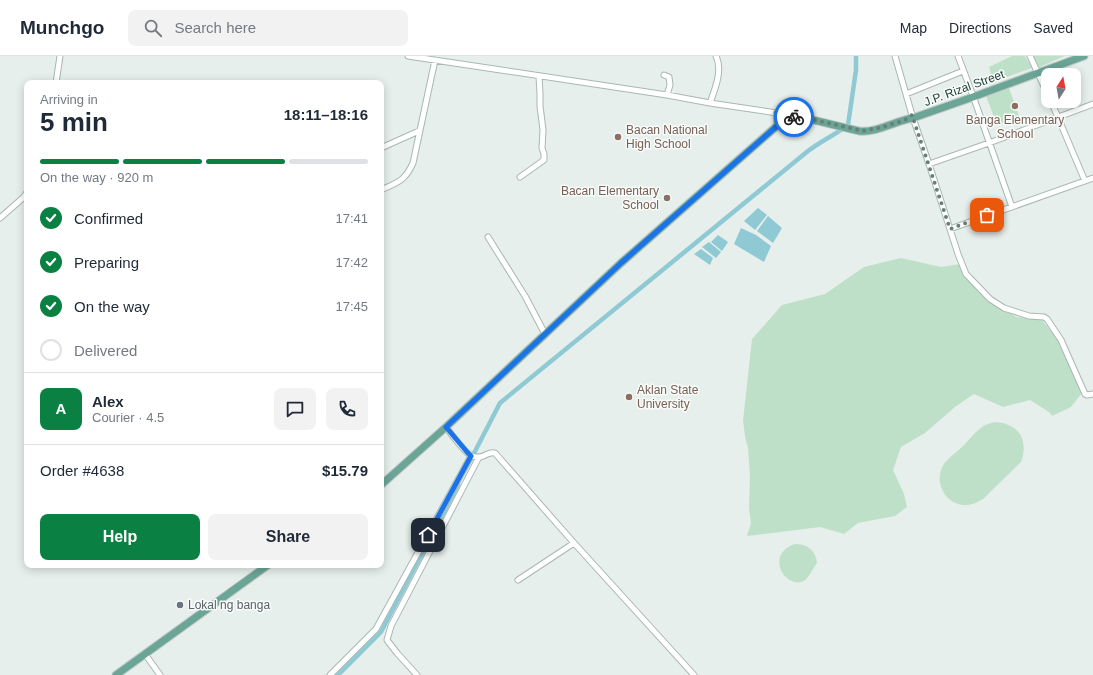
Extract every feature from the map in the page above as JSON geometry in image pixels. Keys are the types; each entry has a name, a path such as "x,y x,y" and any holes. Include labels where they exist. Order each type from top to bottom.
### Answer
{"main road":[{"name":"J.P. Rizal Street","path":"1038,71 1071,56"},
{"name":"J.P. Rizal Street","path":"797,116 863,131 872,130 905,120 1038,71 1084,56"},
{"path":"777,113 778,125"},
{"path":"384,482 446,427 621,263 778,125 797,116"},
{"path":"116,675 264,568"}],"street":[{"path":"56,80 60,56"},
{"path":"408,56 435,60 442,59 539,76 797,116"},
{"path":"710,103 716,87 718,76 719,62 716,56"},
{"path":"958,56 1012,206"},
{"path":"1030,56 1041,78"},
{"path":"896,57 912,117 966,274 990,299 1004,308 1029,316 1044,317 1047,319 1061,340 1085,394 1093,394"},
{"path":"384,189 401,181 406,176 413,163 435,60"},
{"path":"906,94 963,71"},
{"path":"664,75 669,77 670,85 667,95"},
{"path":"520,177 544,160 542,148 543,130 540,106 539,76"},
{"path":"929,164 1093,104"},
{"path":"1054,108 1086,181"},
{"path":"384,147 419,131"},
{"path":"950,229 1093,178"},
{"path":"0,218 24,197"},
{"path":"488,237 545,334"},
{"path":"446,427 467,452 474,456 483,456 492,452 495,453 574,543 694,675"},
{"path":"330,675 376,629 474,456"},
{"path":"417,675 396,653 387,640 391,626 474,456"},
{"path":"518,580 574,543"},
{"path":"145,654 160,675"}],"green space":[{"path":"1012,56 1025,56 1032,68 993,82 989,67"},
{"path":"1033,56 1065,56 1039,67"},
{"path":"1009,88 1019,116 997,125 986,96"},
{"path":"901,258 941,267 960,264 966,279 987,298 1016,317 1041,319 1056,337 1078,373 1081,394 1071,407 1052,416 1049,412 1030,400 1003,407 974,394 955,407 925,433 901,447 893,470 904,494 907,507 895,516 858,523 844,534 820,527 747,536 751,523 749,508 750,476 748,448 743,421 752,339 782,305 825,294 864,267"},
{"path":"996,422 1011,426 1020,434 1024,447 1021,462 983,499 968,505 955,503 945,495 942,489 940,476 942,466 979,429 985,425"},
{"path":"795,544 804,545 810,549 815,555 817,563 804,581 797,582 790,580 781,570 779,562 781,555 786,549"}],"water":[{"path":"758,208 767,215 755,230 744,221"},
{"path":"768,216 782,228 773,243 757,231"},
{"path":"741,228 756,235 771,246 764,262 734,244"},
{"path":"718,235 728,242 722,251 711,242"},
{"path":"709,242 721,252 716,258 702,247"},
{"path":"701,249 713,258 710,265 694,254"}],"waterway":[{"path":"471,459 500,403 808,151 848,125 856,70 856,56"},
{"path":"338,675 381,632 458,485"}],"way so far":[{"path":"794,117 797,116 863,131 872,130 905,120 912,115 950,229 987,215"}],"place":[{"name":"Banga Elementary School","path":"1015,106"},
{"name":"Bacan National High School","path":"618,137"},
{"name":"Bacan Elementary School","path":"667,198"},
{"name":"Aklan State University","path":"629,397"},
{"name":"Lokal ng banga","path":"180,605"}],"route":[{"path":"428,535 471,456 446,427 621,263 778,125 794,117"}]}
